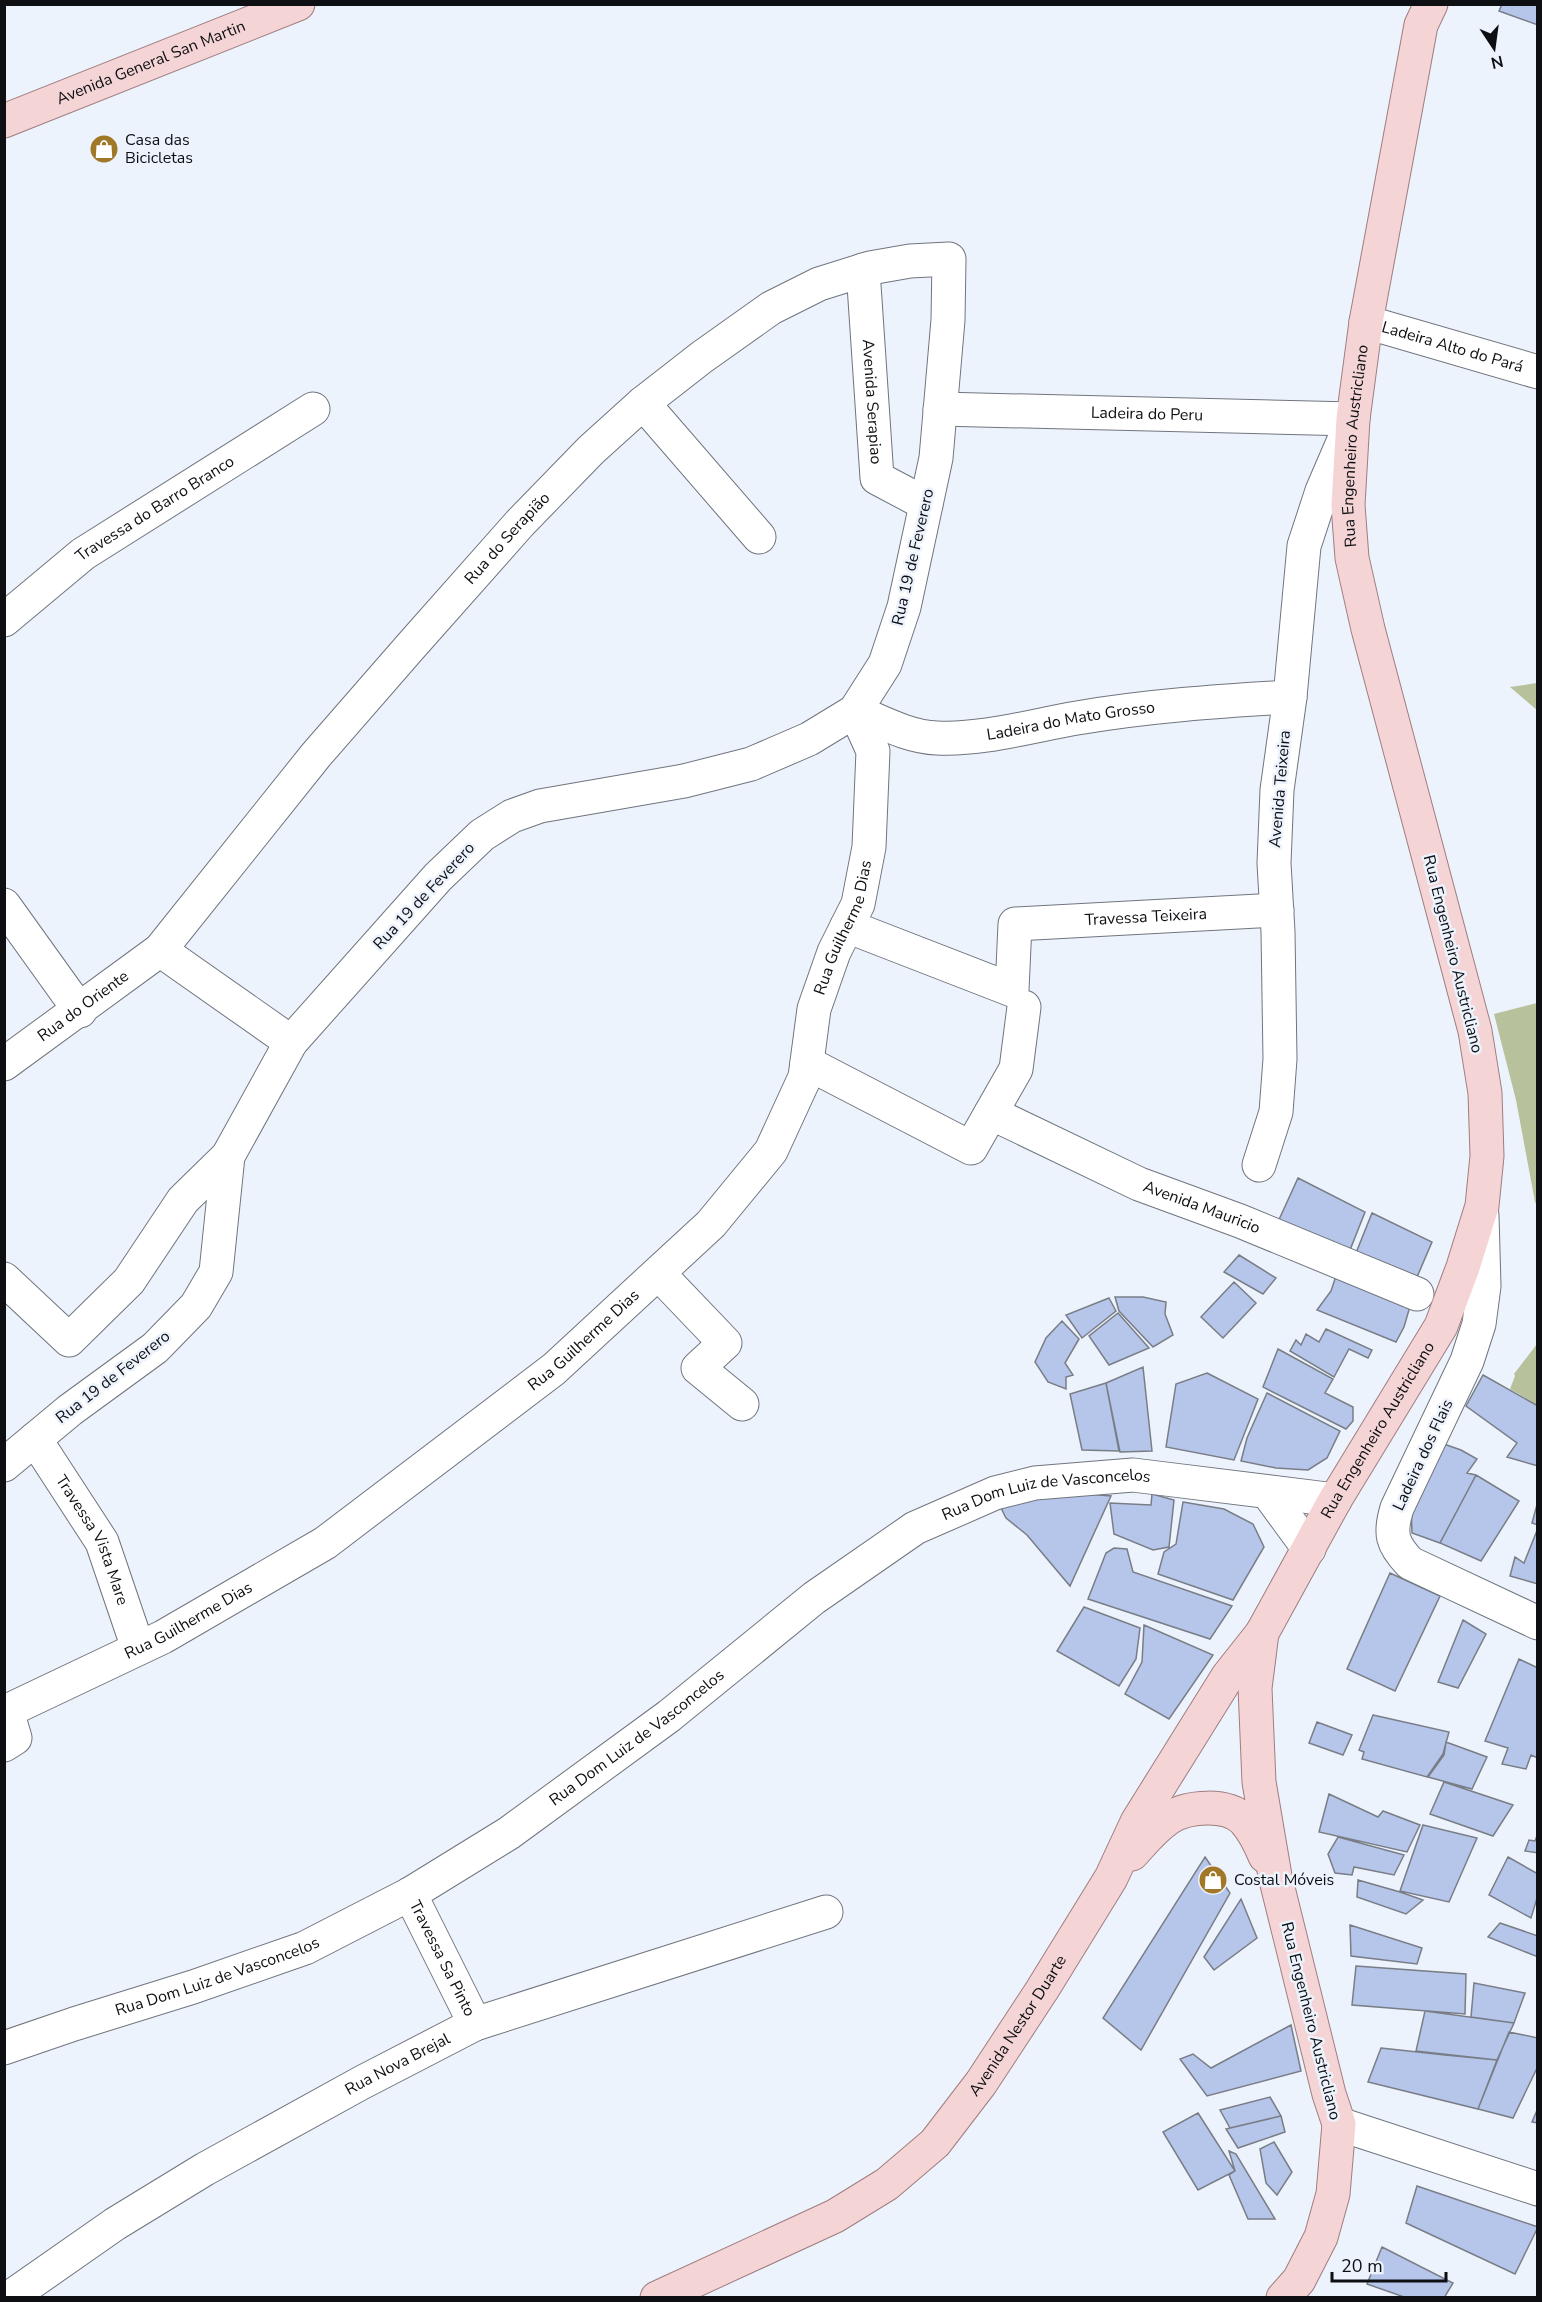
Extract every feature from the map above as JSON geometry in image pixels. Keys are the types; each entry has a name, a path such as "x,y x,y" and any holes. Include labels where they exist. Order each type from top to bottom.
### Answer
{"main road":[{"name":"Avenida General San Martin","path":"4,121 298,4"},
{"name":"Rua Engenheiro Austricliano","path":"1283,2298 1299,2280 1321,2237 1333,2194 1339,2124 1329,2094 1275,1876 1259,1782 1255,1688 1262,1633 1335,1500 1441,1326 1482,1206 1487,1156 1485,1093 1476,1030 1368,629 1352,558 1348,506 1353,419 1366,322 1424,11"},
{"name":"Avenida Nestor Duarte","path":"657,2298 835,2216 887,2184 935,2143 981,2083 1042,1990 1111,1878 1143,1812 1228,1676 1262,1633"},
{"name":"Rua Engenheiro Austricliano","path":"1111,1878 1170,1817 1197,1809 1222,1809 1243,1819 1258,1841 1275,1876"}],"street":[{"name":"Rua do Serapião","path":"160,950 316,755 411,645 520,523 591,450 643,402 771,308 819,284 863,270 910,261 949,259"},
{"name":"Rua 19 de Feverero","path":"4,1465 70,1410 155,1348 196,1306 216,1272 228,1156 291,1042 438,877 482,835 512,816 540,806 684,781 751,764 808,739 855,711 885,664 904,607 936,458 948,320 949,259"},
{"name":"Avenida Serapiao","path":"863,270 878,478 926,504"},
{"name":"Ladeira Alto do Pará","path":"1366,322 1538,372"},
{"path":"643,402 759,537"},
{"name":"Travessa do Barro Branco","path":"4,620 83,554 313,409"},
{"name":"Ladeira do Peru","path":"940,409 1353,419"},
{"name":"Avenida Teixeira","path":"1259,1165 1276,1112 1280,1059 1274,862 1277,790 1290,697 1304,546 1322,491 1353,419"},
{"name":"Ladeira do Mato Grosso","path":"855,711 909,734 936,738 983,736 1077,718 1158,706 1290,697"},
{"name":"Rua Guilherme Dias","path":"4,1745 15,1737 7,1711 162,1637 325,1543 554,1369 711,1224 771,1151 805,1077 814,1009 834,952 858,904 869,847 873,803 873,751 855,711"},
{"path":"4,905 80,1011"},
{"name":"Travessa Teixeira","path":"847,926 1012,990 1015,924 1277,910"},
{"path":"160,950 291,1042"},
{"name":"Rua do Oriente","path":"4,1064 80,1011 160,950"},
{"path":"807,1063 971,1148 1016,1069 1024,1007"},
{"name":"Avenida Mauricio","path":"991,1113 1139,1184 1240,1221 1417,1294"},
{"path":"4,1279 69,1340 129,1281 183,1200 228,1156"},
{"name":"Ladeira dos Flais","path":"1482,1206 1484,1286 1479,1324 1467,1362 1397,1508 1392,1522 1392,1538 1399,1552 1410,1563 1538,1623"},
{"path":"659,1274 726,1343 698,1368 742,1404"},
{"name":"Travessa Vista Mare","path":"35,1439 102,1542 138,1648"},
{"name":"Rua Dom Luiz de Vasconcelos","path":"4,2048 305,1948 410,1894 509,1833 669,1716 814,1598 915,1528 995,1493 1035,1483 1133,1475 1335,1500"},
{"path":"1268,1493 1309,1549"},
{"name":"Travessa Sa Pinto","path":"410,1894 475,2024"},
{"name":"Rua Nova Brejal","path":"9,2298 115,2224 205,2169 361,2083 475,2024 826,1912"},
{"path":"1339,2124 1538,2189"}],"green space":[{"path":"1537,683 1537,710 1510,687"},
{"path":"1538,1003 1537,1205 1516,1100 1494,1014"},
{"path":"1537,1344 1537,1405 1510,1389 1514,1374"}],"building":[{"path":"1502,4 1538,4 1538,25 1499,11"},
{"path":"1298,1178 1365,1212 1350,1250 1277,1224"},
{"path":"1372,1213 1432,1242 1414,1284 1356,1253"},
{"path":"1239,1255 1276,1278 1263,1294 1224,1272"},
{"path":"1337,1273 1411,1303 1404,1327 1396,1342 1317,1310 1331,1291"},
{"path":"1234,1282 1256,1303 1223,1338 1201,1317"},
{"path":"1115,1297 1143,1297 1166,1302 1165,1314 1173,1335 1153,1347 1119,1311"},
{"path":"1109,1298 1116,1311 1082,1338 1066,1315"},
{"path":"1118,1313 1149,1348 1109,1365 1089,1336"},
{"path":"1062,1321 1079,1339 1065,1363 1073,1375 1066,1377 1066,1389 1048,1382 1035,1362 1046,1338"},
{"path":"1326,1329 1372,1350 1368,1358 1349,1349 1334,1377 1290,1351 1296,1340 1301,1345 1306,1334 1319,1342"},
{"path":"1278,1349 1333,1379 1325,1393 1353,1407 1353,1421 1346,1429 1263,1387"},
{"path":"1143,1367 1152,1451 1120,1452 1106,1383"},
{"path":"1207,1373 1258,1399 1234,1460 1166,1447 1176,1384"},
{"path":"1483,1375 1538,1406 1538,1466 1507,1457 1517,1443 1466,1406"},
{"path":"1106,1383 1119,1451 1082,1450 1070,1394"},
{"path":"1267,1393 1340,1431 1327,1458 1308,1470 1276,1468 1241,1461 1247,1438"},
{"path":"1438,1442 1461,1450 1477,1459 1467,1473 1476,1475 1440,1543 1412,1533 1411,1505"},
{"path":"1476,1475 1519,1501 1481,1561 1440,1543"},
{"path":"1053,1491 1111,1496 1070,1586 1027,1535 1006,1518 1000,1506"},
{"path":"1152,1494 1174,1500 1169,1547 1153,1550 1114,1534 1110,1503 1151,1505"},
{"path":"1538,1501 1538,1525 1532,1523"},
{"path":"1183,1502 1224,1509 1253,1524 1264,1547 1233,1600 1158,1574 1164,1552 1176,1544"},
{"path":"1538,1528 1538,1584 1510,1576 1515,1557 1524,1563"},
{"path":"1114,1548 1127,1549 1133,1572 1232,1606 1210,1639 1088,1599 1106,1553"},
{"path":"1390,1573 1440,1596 1395,1691 1347,1669"},
{"path":"1084,1607 1140,1628 1136,1659 1119,1686 1057,1651"},
{"path":"1463,1620 1486,1634 1458,1688 1438,1682"},
{"path":"1144,1625 1213,1655 1169,1719 1125,1694 1142,1662"},
{"path":"1519,1659 1538,1668 1538,1758 1531,1755 1526,1769 1502,1764 1508,1748 1485,1741"},
{"path":"1373,1715 1449,1732 1443,1754 1427,1777 1362,1759 1364,1752 1359,1750"},
{"path":"1317,1722 1352,1735 1343,1755 1309,1743"},
{"path":"1446,1742 1487,1757 1472,1789 1428,1777 1444,1755"},
{"path":"1444,1782 1513,1805 1493,1836 1430,1814"},
{"path":"1329,1794 1378,1817 1383,1811 1420,1825 1407,1852 1319,1832"},
{"path":"1423,1825 1477,1838 1449,1902 1400,1891"},
{"path":"1538,1833 1538,1853 1525,1851 1529,1840 1535,1841"},
{"path":"1338,1837 1404,1855 1394,1875 1354,1867 1352,1875 1335,1873 1328,1854"},
{"path":"1205,1857 1230,1893 1141,2050 1103,2018"},
{"path":"1508,1857 1538,1874 1538,1895 1531,1918 1489,1895"},
{"path":"1358,1880 1423,1900 1406,1914 1357,1897"},
{"path":"1241,1899 1257,1938 1214,1970 1204,1957"},
{"path":"1500,1923 1538,1936 1538,1957 1488,1937"},
{"path":"1350,1925 1422,1948 1417,1964 1351,1956"},
{"path":"1356,1966 1466,1974 1465,2014 1352,2005"},
{"path":"1474,1983 1525,1993 1514,2023 1471,2017"},
{"path":"1425,2011 1514,2023 1497,2060 1416,2051"},
{"path":"1291,2025 1301,2071 1207,2096 1180,2059 1193,2054 1211,2068"},
{"path":"1509,2032 1538,2038 1538,2066 1513,2118 1478,2109"},
{"path":"1381,2048 1497,2060 1478,2109 1368,2082"},
{"path":"1270,2097 1281,2116 1230,2128 1220,2110"},
{"path":"1538,2108 1538,2123 1532,2122"},
{"path":"1198,2113 1235,2171 1198,2190 1163,2132"},
{"path":"1281,2116 1285,2132 1238,2148 1226,2129"},
{"path":"1274,2142 1292,2172 1277,2195 1266,2183 1260,2149"},
{"path":"1229,2151 1236,2154 1275,2219 1248,2219 1229,2175 1235,2171"},
{"path":"1417,2186 1538,2227 1515,2274 1406,2223"},
{"path":"1382,2247 1453,2283 1444,2298 1407,2298 1367,2284"}],"place":[{"name":"Casa das Bicicletas","path":"104,149"},
{"name":"Costal Móveis","path":"1213,1880"}]}
